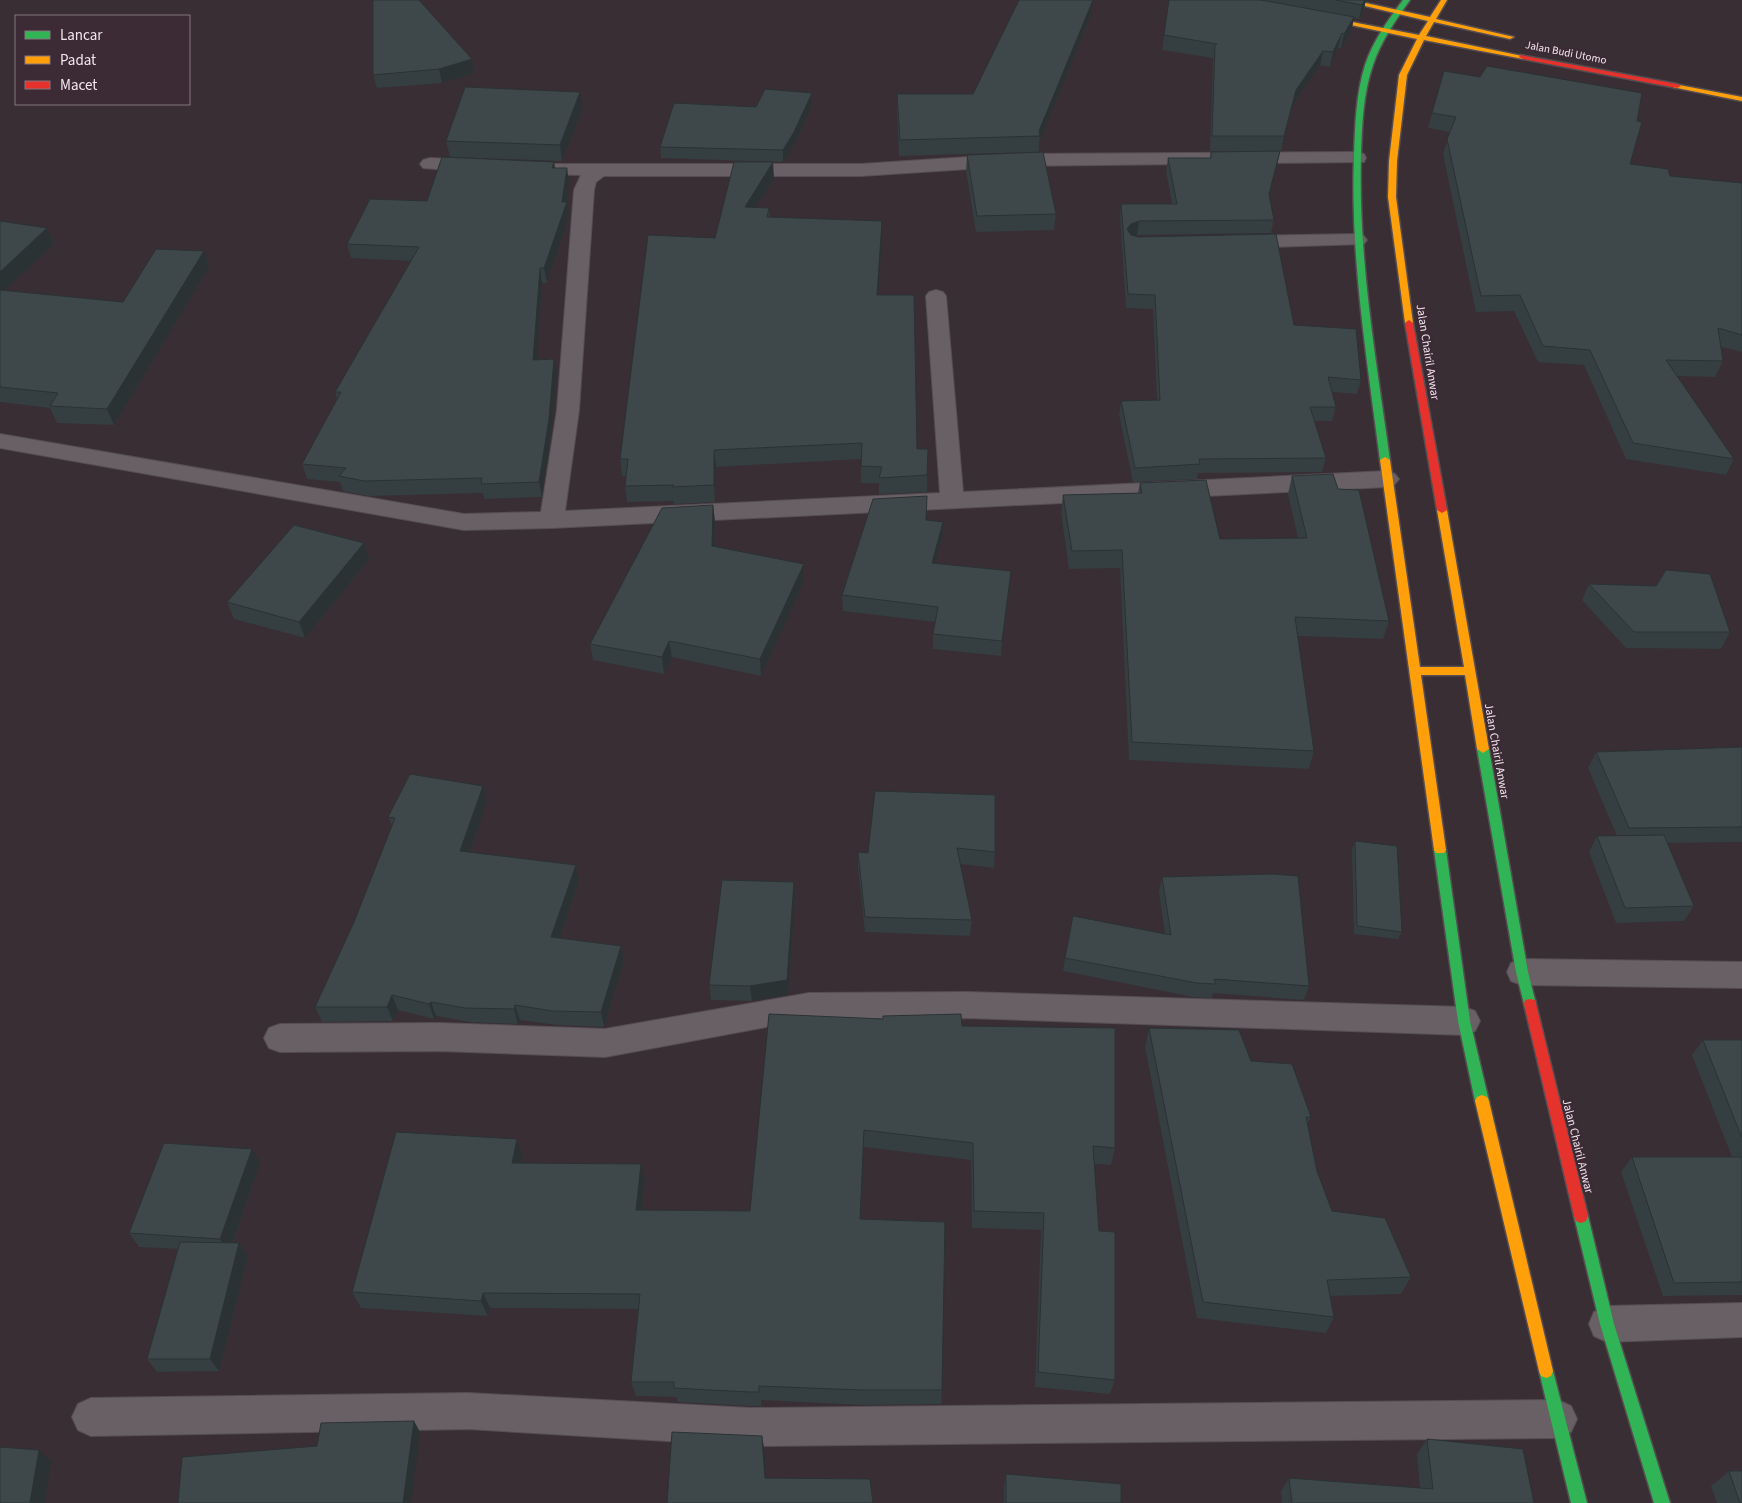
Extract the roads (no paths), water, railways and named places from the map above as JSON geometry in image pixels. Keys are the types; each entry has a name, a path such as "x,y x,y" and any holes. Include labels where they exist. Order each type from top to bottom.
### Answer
{"main road":[{"name":"Jalan Budi Utomo","path":"1343,0 1398,10 1520,39"},
{"path":"1407,0 1384,30 1369,65 1361,100 1357,158 1357,240 1387,479 1464,1021 1515,1245 1579,1503"},
{"name":"Jalan Chairil Anwar","path":"1444,0 1421,38 1404,74 1393,160 1392,197 1411,331 1522,972 1607,1324 1662,1503"},
{"name":"Jalan Budi Utomo","path":"1301,15 1742,99"},
{"path":"1414,671 1469,671"}],"street":[{"path":"509,167 599,170 861,170 1014,160 1357,158"},
{"path":"430,164 490,166"},
{"path":"552,520 568,410 584,190 587,180 599,170"},
{"path":"1223,242 1357,240"},
{"path":"936,296 952,500"},
{"path":"0,441 464,522 552,520 1387,479"},
{"path":"1522,972 1742,974"},
{"path":"280,1038 439,1037 605,1043 809,1006 967,1005 1464,1021"},
{"path":"1607,1324 1742,1320"},
{"path":"91,1417 468,1411 751,1427 1558,1419"}]}
